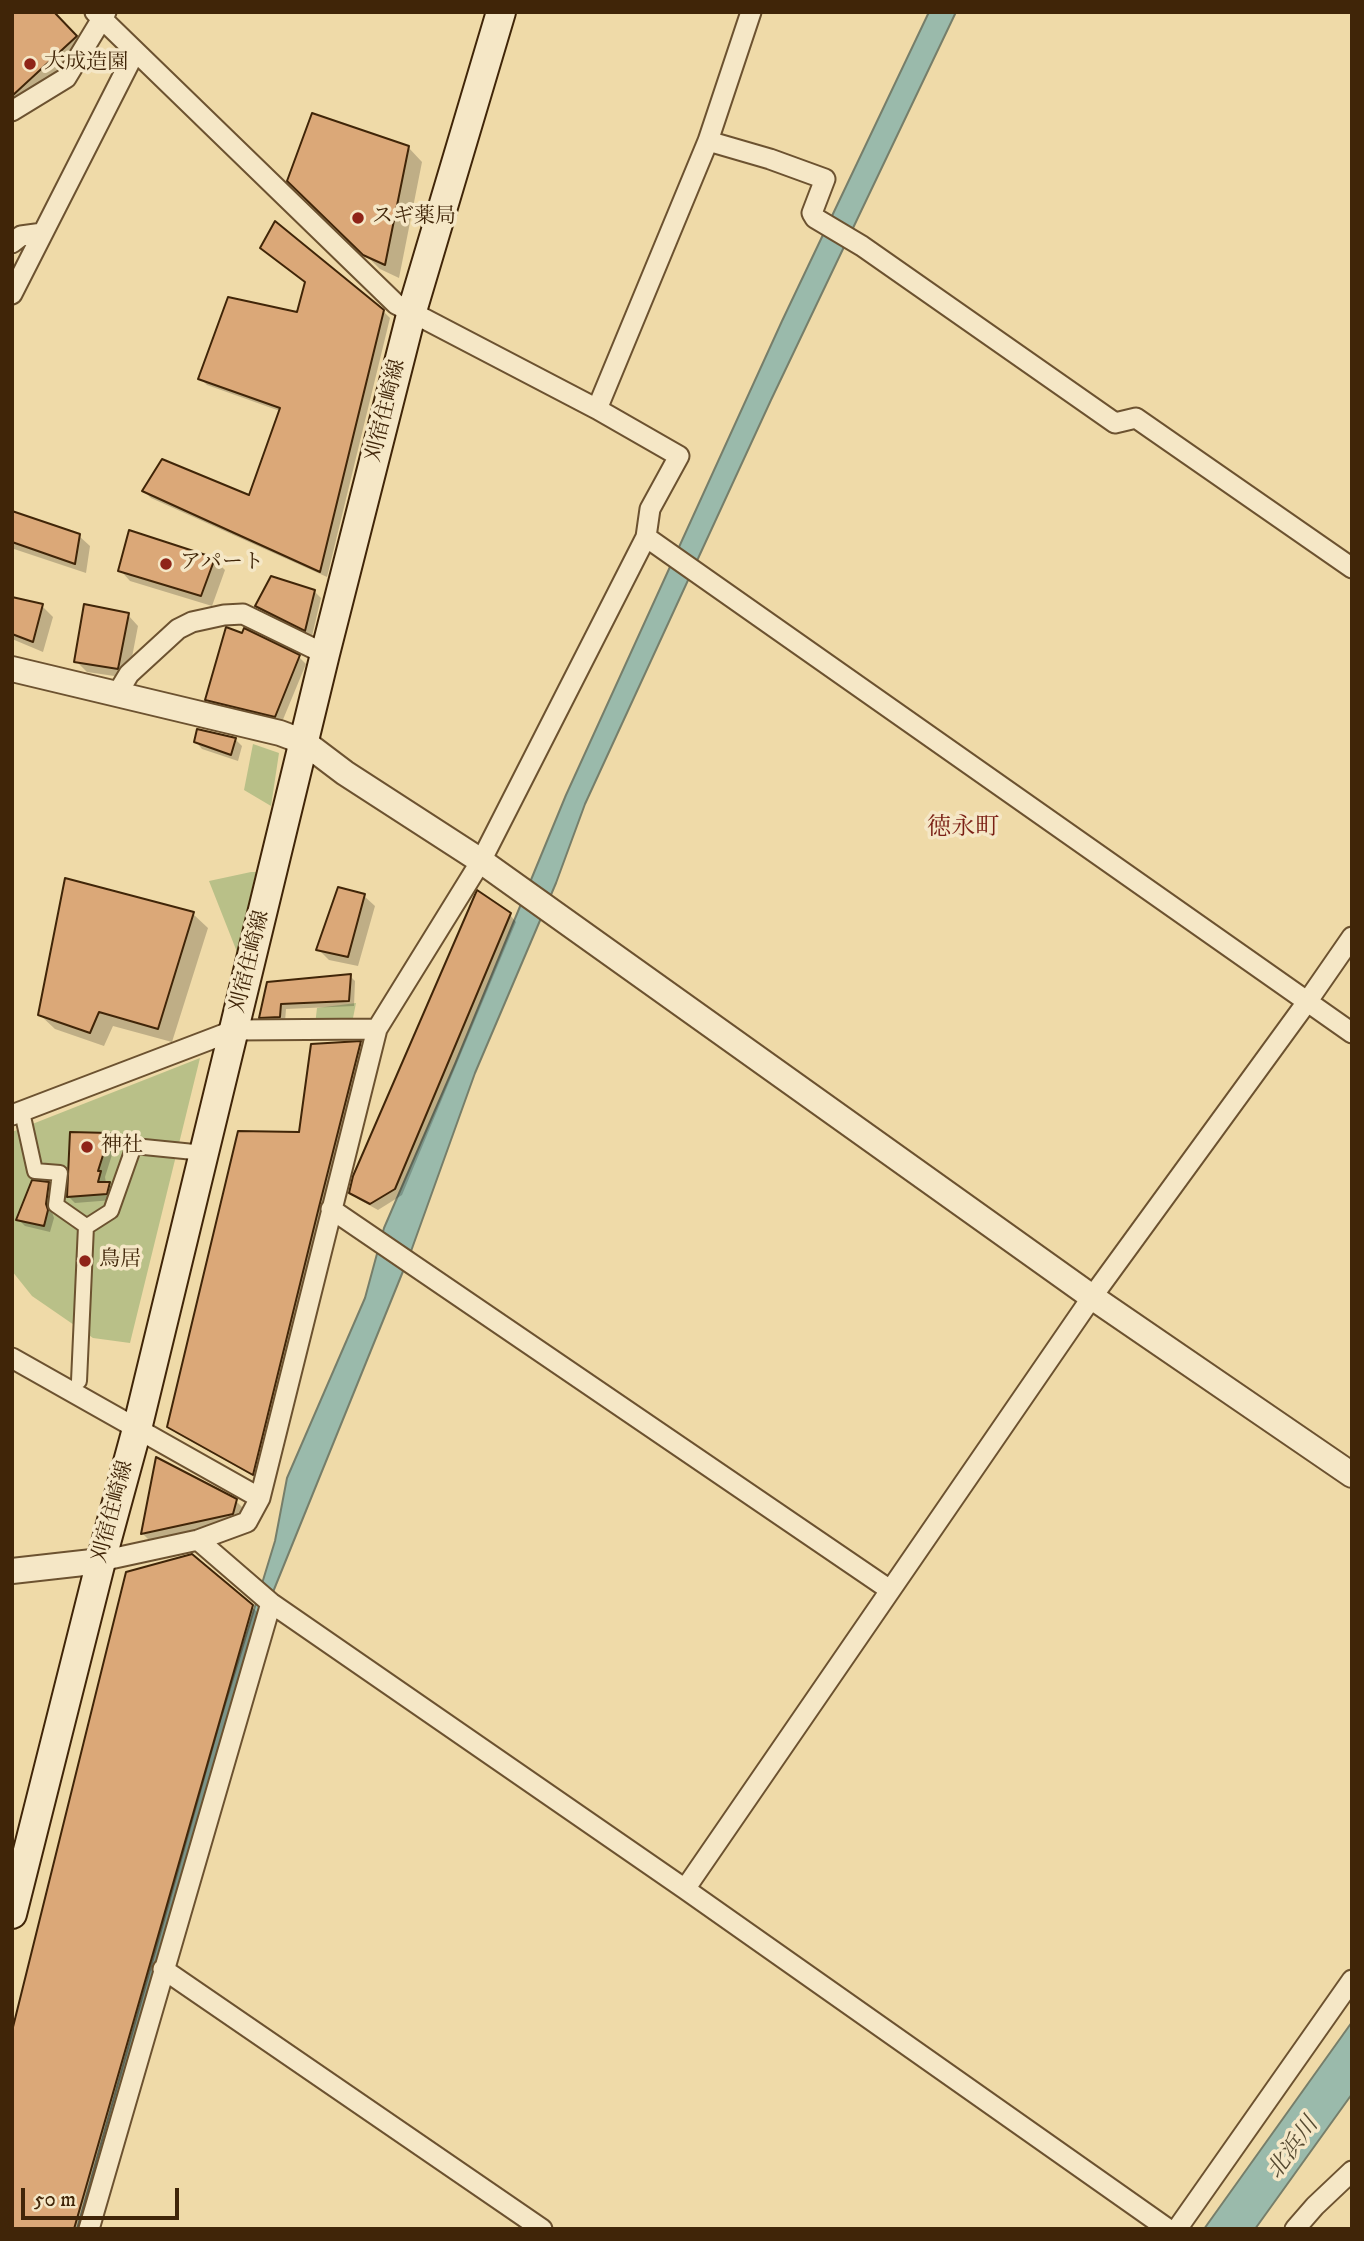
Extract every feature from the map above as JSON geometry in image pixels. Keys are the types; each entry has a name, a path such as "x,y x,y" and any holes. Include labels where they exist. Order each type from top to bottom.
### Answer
{"main road":[{"name":"刈宿住崎線","path":"12,1914 100,1561 137,1429 325,654 412,311 500,12"}],"street":[{"path":"597,409 708,141 751,12"},
{"path":"12,111 66,78 101,15 135,52 396,304 597,409 679,456 650,509 646,537 481,861 377,1029 260,1498 247,1522 198,1541 100,1561 12,1570"},
{"path":"12,294 135,52"},
{"path":"708,141 770,159 825,180 812,213 815,218 862,246 1115,423 1136,418 1352,568"},
{"path":"12,243 21,236 43,233"},
{"path":"646,537 1352,1033"},
{"path":"117,694 129,674 178,629 192,622 224,615 243,614 325,654"},
{"path":"12,669 280,733 304,742 345,773 481,861 1092,1297 1352,1475"},
{"path":"685,1889 1092,1297 1352,936"},
{"path":"86,1227 56,1205 60,1173 35,1171 17,1114 234,1030 377,1029"},
{"path":"86,1227 111,1211 134,1146 194,1152"},
{"path":"331,1209 890,1590"},
{"path":"79,1381 86,1227"},
{"path":"12,1358 260,1498"},
{"path":"198,1541 271,1603 685,1889 1168,2229"},
{"path":"89,2229 271,1603"},
{"path":"163,1969 542,2229"},
{"path":"1177,2229 1352,1980"},
{"path":"1295,2229 1352,2171"}],"green space":[{"path":"253,744 279,753 271,806 244,790"},
{"path":"256,872 237,952 209,881"},
{"path":"356,1003 352,1023 315,1025 317,1008"},
{"path":"200,1058 130,1343 93,1338 32,1296 12,1271 12,1132"}],"water":[{"path":"929,12 956,12 771,400 585,804 556,883 475,1073 410,1254 273,1592 87,2229 77,2229 220,1721 275,1541 287,1478 365,1298 384,1228 566,795 782,321"},
{"name":"北浜川","path":"1352,2022 1352,2094 1255,2229 1204,2229"}],"building":[{"name":"大成造園","path":"12,12 54,12 77,36 12,96"},
{"name":"スギ薬局","path":"312,113 409,146 385,265 363,255 287,181"},
{"path":"275,221 384,310 320,572 142,491 162,459 249,495 280,408 198,379 228,297 297,312 305,282 260,248"},
{"path":"12,511 80,534 75,564 12,542"},
{"name":"アパート","path":"129,530 215,558 201,596 118,571"},
{"path":"271,576 315,590 305,631 255,606"},
{"path":"12,597 43,604 33,642 12,634"},
{"path":"84,604 129,613 118,669 74,662"},
{"path":"226,627 242,633 244,628 300,655 275,717 205,700"},
{"path":"197,729 236,738 231,755 194,742"},
{"path":"65,878 194,912 158,1029 99,1012 90,1033 38,1015"},
{"path":"338,887 365,894 348,957 316,950"},
{"path":"477,890 511,913 395,1189 370,1204 349,1193 353,1176"},
{"path":"351,974 349,1001 281,1004 280,1017 259,1018 267,982"},
{"path":"361,1041 253,1475 167,1427 238,1131 299,1132 311,1044"},
{"path":"70,1132 110,1133 98,1171 101,1171 98,1182 110,1182 107,1194 67,1197"},
{"path":"32,1180 49,1182 46,1204 48,1210 44,1226 16,1220"},
{"path":"156,1457 237,1499 233,1514 141,1534"},
{"path":"192,1554 253,1605 74,2229 12,2229 12,2031 126,1572"}],"place":[{"name":"大成造園","path":"30,64"},
{"name":"スギ薬局","path":"358,218"},
{"name":"アパート","path":"166,564"},
{"name":"神社","path":"87,1147"},
{"name":"鳥居","path":"85,1261"}],"district":[{"name":"徳永町","path":"963,829"}]}
